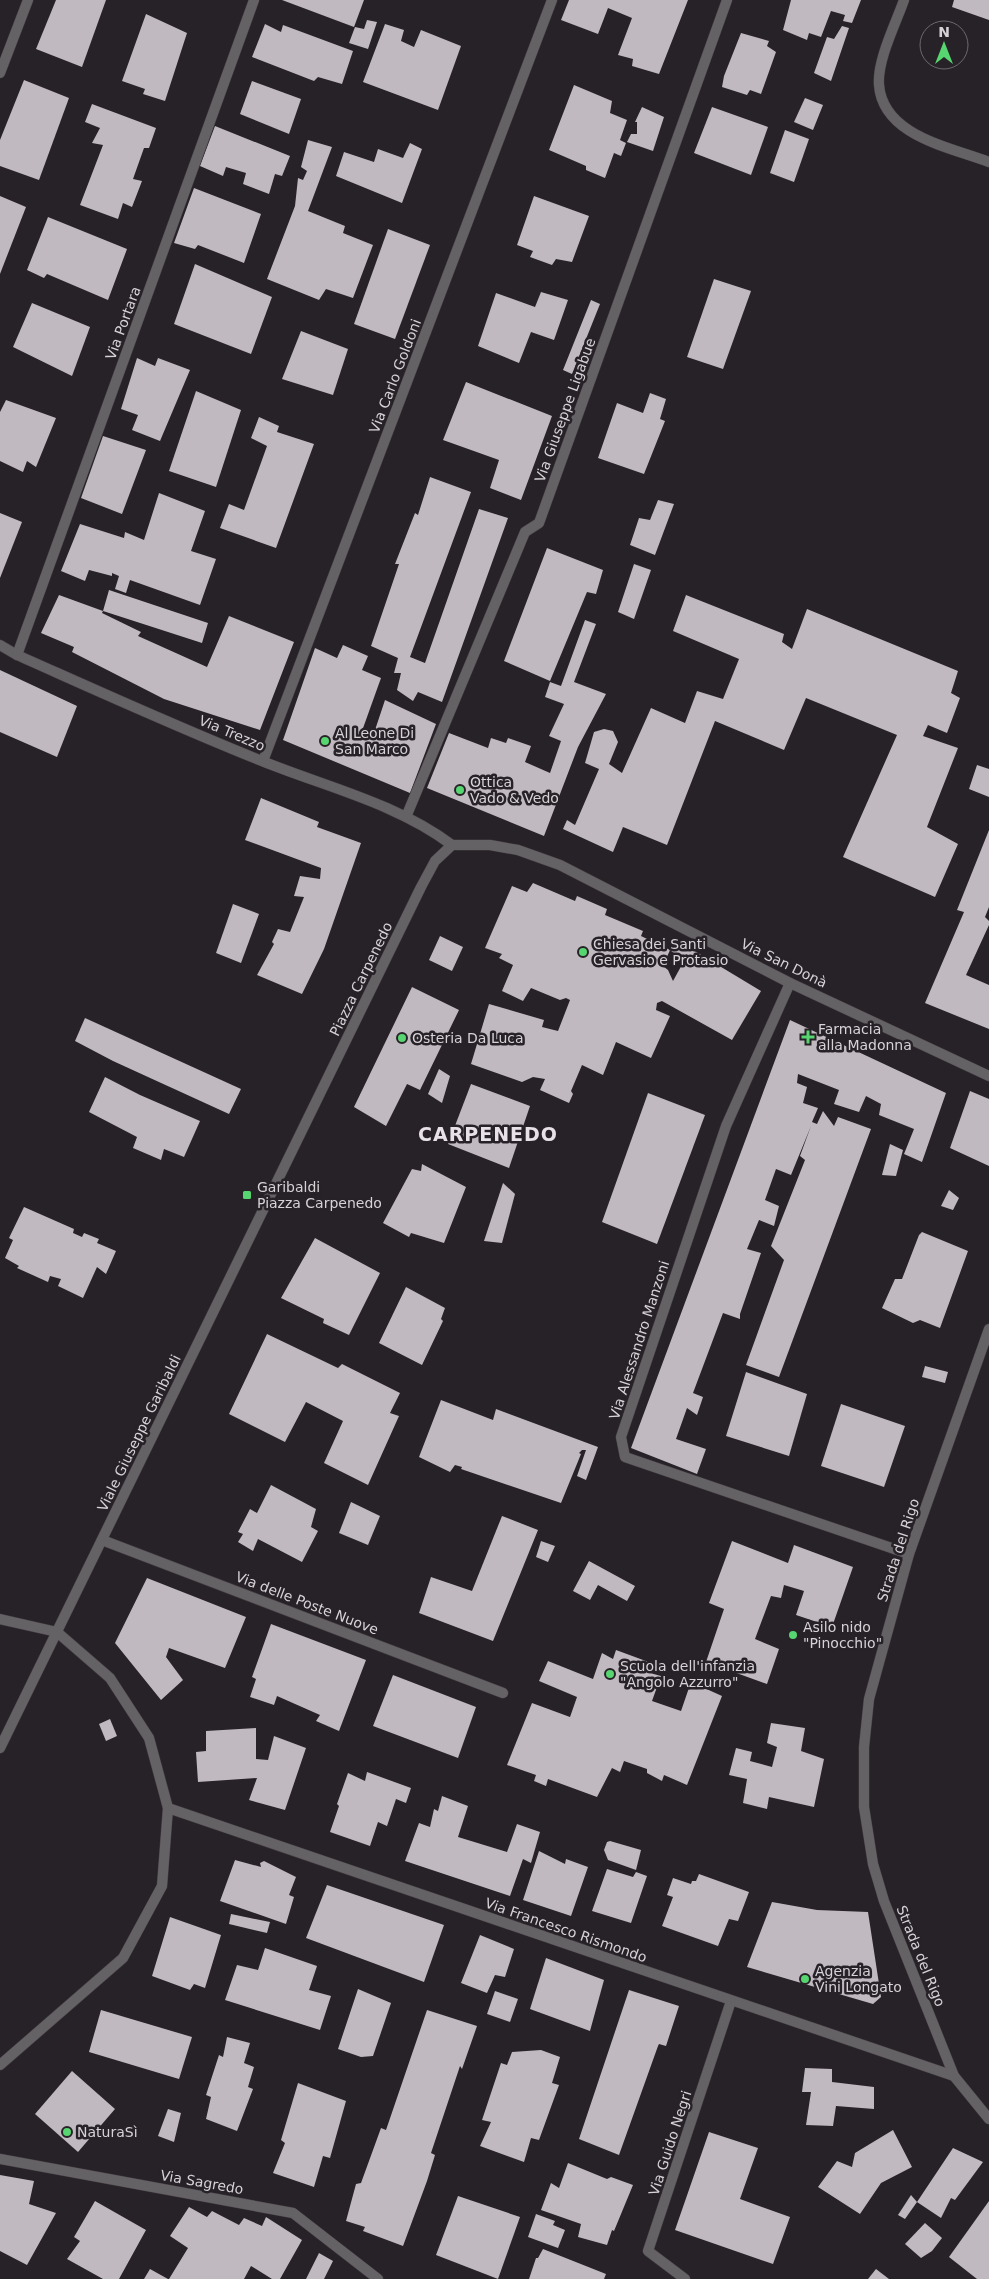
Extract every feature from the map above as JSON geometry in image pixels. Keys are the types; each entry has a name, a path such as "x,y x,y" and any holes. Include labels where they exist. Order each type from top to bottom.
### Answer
{"street":[{"path":"0,73 28,0"},
{"name":"Via Portara","path":"17,656 254,0"},
{"name":"Via Carlo Goldoni","path":"263,761 552,0"},
{"name":"Via Giuseppe Ligabue","path":"406,817 525,532 539,523 727,0"},
{"path":"904,0 882,60 879,84 884,105 899,124 917,135 989,162"},
{"name":"Via Trezzo","path":"0,644 17,656 263,761 365,798 432,829 452,845"},
{"name":"Via San Donà","path":"452,845 490,845 518,850 560,865 790,982 989,1076"},
{"name":"Piazza Carpenedo","path":"302,1130 435,860 452,845"},
{"name":"Via Alessandro Manzoni","path":"790,982 726,1126 621,1437 624,1457 909,1554"},
{"name":"Viale Giuseppe Garibaldi","path":"0,1748 302,1130"},
{"name":"Strada del Rigo","path":"989,1329 909,1554 868,1699 864,1747 864,1807 873,1864 884,1901 954,2076 989,2119"},
{"name":"Via delle Poste Nuove","path":"102,1540 503,1692"},
{"path":"0,1619 57,1632 110,1678 149,1738 168,1808 162,1886 123,1958 0,2065"},
{"name":"Via Francesco Rismondo","path":"168,1808 954,2076"},
{"name":"Via Guido Negri","path":"685,2279 648,2251 731,2001"},
{"name":"Via Sagredo","path":"0,2159 293,2212 378,2279"}],"building":[{"path":"56,0 106,0 82,67 36,49"},
{"path":"282,0 364,0 354,27"},
{"path":"569,0 688,0 659,74 632,66 633,59 618,55 632,18 608,8 598,34 561,20"},
{"path":"791,0 861,0 852,23 843,21 845,15 831,11 821,37 809,33 807,40 783,30"},
{"path":"954,0 989,0 989,20 952,7"},
{"path":"146,14 187,33 165,101 143,94 145,89 122,81"},
{"path":"367,20 377,22 368,49 349,43 355,27 364,29"},
{"path":"265,24 281,32 283,25 353,51 342,84 318,77 314,81 252,57"},
{"path":"385,24 404,30 401,41 414,47 421,30 461,46 438,110 363,82"},
{"path":"842,26 849,28 831,81 814,73 827,37 834,39"},
{"path":"741,33 769,41 767,46 776,52 761,94 750,90 747,95 722,87 724,76"},
{"path":"24,80 69,98 39,180 0,166 0,140"},
{"path":"252,81 301,99 289,134 240,114"},
{"path":"574,85 612,101 610,113 627,120 620,140 626,143 621,156 614,153 605,178 586,170 586,166 549,150"},
{"path":"805,98 823,105 813,130 794,122"},
{"path":"92,104 156,128 149,148 144,148 133,179 142,181 132,207 123,203 118,219 80,205 103,145 92,143 100,128 85,122"},
{"path":"642,107 664,117 653,151 627,142 631,134 637,134 637,122 635,122"},
{"path":"712,107 768,127 751,175 694,153"},
{"path":"215,126 290,156 282,176 275,174 269,194 243,184 246,173 226,167 223,176 200,166"},
{"path":"785,130 809,139 794,182 770,173"},
{"path":"308,140 332,147 308,211 345,226 343,233 373,245 353,298 326,289 319,300 267,279 295,206 298,178 303,180 307,171 301,167"},
{"path":"410,143 422,149 402,203 336,176 344,152 374,162 378,149 403,158"},
{"path":"194,188 261,214 244,263 198,245 195,249 174,243"},
{"path":"0,196 26,207 0,274"},
{"path":"534,196 589,216 572,262 556,259 552,265 530,257 533,251 517,245"},
{"path":"48,217 127,249 108,300 47,274 44,278 27,270"},
{"path":"388,229 430,245 395,339 354,324"},
{"path":"195,264 272,297 251,354 174,324"},
{"path":"714,279 751,291 723,369 687,357"},
{"path":"541,292 568,300 554,340 531,332 519,363 478,346 496,293 535,307"},
{"path":"591,300 600,304 572,374 563,370"},
{"path":"32,303 90,327 72,376 13,347"},
{"path":"301,331 348,349 333,395 282,379"},
{"path":"137,358 155,366 158,358 190,370 160,441 132,430 138,415 121,409"},
{"path":"466,382 552,416 521,500 490,488 499,460 443,440"},
{"path":"196,391 241,410 216,487 169,471"},
{"path":"650,393 666,399 660,419 665,421 644,474 598,458 617,403 643,413"},
{"path":"6,400 56,418 36,467 27,461 23,472 0,461 0,412"},
{"path":"259,417 279,426 277,432 314,444 276,548 220,528 229,504 244,510 267,446 251,438"},
{"path":"103,436 146,450 122,514 81,498"},
{"path":"430,477 471,492 410,657 425,663 479,509 508,518 442,702 418,692 413,701 397,690 401,673 394,673 398,658 371,646 399,564 395,564 415,513 418,515"},
{"path":"159,493 205,511 191,551 216,559 200,605 130,580 126,593 115,589 119,576 112,573 112,576 89,570 85,581 61,571 80,524 124,538 125,532 144,540"},
{"path":"658,500 674,504 655,555 630,545 639,518 650,520"},
{"path":"0,513 22,522 0,578"},
{"path":"547,548 603,570 596,594 587,592 550,681 504,661"},
{"path":"634,564 651,570 634,619 618,612"},
{"path":"109,590 208,623 202,643 103,611"},
{"path":"59,595 103,611 102,613 141,632 138,636 207,667 229,616 294,642 260,730 164,699 72,652 74,647 41,633"},
{"path":"686,595 784,634 782,642 792,649 807,609 958,671 951,693 960,698 947,733 928,725 923,736 958,748 927,827 958,844 935,897 843,857 897,735 806,698 784,750 715,721 667,845 623,827 613,852 563,829 567,820 575,825 599,769 585,763 594,732 604,729 613,731 618,742 609,764 622,773 651,708 685,723 697,691 723,699 739,659 673,631"},
{"path":"585,620 596,624 574,682 606,694 578,747 544,836 427,788 449,733 488,748 491,738 506,743 508,738 531,746 525,762 550,773 561,741 549,736 564,704 545,697 550,682 561,686"},
{"path":"343,645 368,656 362,670 381,678 362,731 374,733 385,700 436,724 410,793 283,740 315,648 337,658"},
{"path":"0,670 77,706 57,757 0,732"},
{"path":"977,765 989,769 989,797 969,789"},
{"path":"261,798 319,822 317,827 361,843 324,949 302,994 257,975 274,944 272,942 278,929 290,932 304,897 294,896 300,876 320,879 321,868 245,840"},
{"path":"989,830 989,907 985,917 989,921 989,925 966,975 989,985 989,1029 925,1003 964,912 957,910"},
{"path":"533,883 575,901 577,896 607,909 605,915 643,931 641,936 670,950 678,941 761,991 732,1040 662,1001 657,1003 656,1010 670,1016 651,1058 616,1042 603,1075 582,1065 571,1091 573,1094 569,1103 540,1090 545,1079 533,1077 522,1082 471,1064 489,1004 544,1020 542,1027 558,1031 570,1000 566,998 560,1000 531,988 523,1001 502,991 513,965 499,958 502,954 485,948 512,886 527,892","holes":["670,950 684,961 673,981 668,970 663,966"]},
{"path":"233,904 259,914 241,963 216,953"},
{"path":"440,936 463,947 452,971 429,960"},
{"path":"412,987 459,1010 420,1090 407,1084 386,1126 354,1107"},
{"path":"85,1018 241,1089 229,1114 113,1061 75,1041"},
{"path":"790,1020 946,1093 922,1162 904,1154 914,1129 879,1115 881,1104 866,1096 859,1112 834,1104 839,1090 798,1074 797,1083 807,1087 803,1103 818,1108 812,1122 817,1124 823,1111 834,1126 838,1117 871,1129 779,1377 746,1365 784,1260 771,1246 805,1160 800,1156 811,1126 791,1175 776,1169 765,1200 779,1206 774,1226 759,1220 747,1249 761,1253 740,1314 740,1319 723,1313 693,1393 703,1397 697,1415 687,1408 676,1439 706,1449 697,1474 631,1448"},
{"path":"439,1069 450,1076 442,1103 428,1094"},
{"path":"105,1077 140,1095 200,1121 184,1157 164,1149 161,1160 133,1148 137,1137 89,1112"},
{"path":"471,1084 530,1106 509,1168 448,1144"},
{"path":"970,1091 989,1099 989,1166 950,1148"},
{"path":"648,1093 705,1115 657,1244 602,1222"},
{"path":"890,1144 903,1150 896,1176 882,1175"},
{"path":"422,1164 466,1187 444,1243 411,1233 409,1237 383,1223 412,1169 421,1171"},
{"path":"503,1183 515,1194 502,1243 484,1241"},
{"path":"949,1190 959,1198 953,1210 941,1206"},
{"path":"24,1207 74,1229 73,1233 82,1237 84,1233 99,1239 97,1243 116,1251 106,1274 97,1267 83,1298 58,1286 61,1279 50,1276 48,1282 17,1268 19,1266 5,1258 13,1240 9,1238"},
{"path":"922,1232 968,1251 940,1328 920,1320 913,1323 882,1308 895,1279 902,1279 919,1235"},
{"path":"315,1238 380,1273 349,1335 323,1323 324,1319 281,1298"},
{"path":"406,1287 445,1308 441,1319 443,1321 422,1365 379,1343"},
{"path":"267,1334 338,1368 342,1364 400,1393 390,1413 399,1416 368,1485 324,1463 343,1421 306,1402 285,1442 229,1414"},
{"path":"925,1366 948,1372 945,1383 922,1377"},
{"path":"746,1372 807,1394 789,1456 726,1436"},
{"path":"441,1400 493,1420 496,1409 598,1447 586,1480 577,1476 586,1450 582,1450 579,1453 581,1454 561,1503 461,1469 462,1467 455,1465 450,1472 419,1457"},
{"path":"841,1404 905,1426 884,1487 821,1466"},
{"path":"271,1485 316,1509 311,1527 318,1531 302,1562 258,1539 253,1551 238,1542 243,1534 238,1532 250,1509 257,1513"},
{"path":"351,1502 380,1516 368,1545 339,1533"},
{"path":"502,1516 538,1530 493,1641 419,1613 431,1577 472,1591"},
{"path":"541,1541 555,1546 548,1562 536,1557"},
{"path":"732,1541 788,1563 794,1545 853,1567 832,1627 796,1615 804,1591 784,1585 781,1598 771,1596 755,1639 779,1649 767,1684 706,1662 724,1609 709,1603"},
{"path":"589,1561 635,1586 627,1601 598,1585 590,1600 573,1591"},
{"path":"147,1578 246,1617 225,1668 169,1648 166,1657 183,1680 161,1700 115,1643"},
{"path":"271,1624 366,1660 339,1731 316,1721 320,1715 277,1696 274,1705 250,1697 256,1679 252,1677"},
{"path":"616,1650 654,1664 650,1673 661,1676 652,1701 681,1711 691,1682 722,1696 687,1785 664,1775 662,1781 647,1773 647,1769 624,1761 620,1772 612,1768 597,1797 548,1779 546,1786 534,1781 536,1775 507,1765 532,1703 570,1717 577,1697 539,1681 548,1661 593,1679 602,1653 613,1659"},
{"path":"393,1675 476,1707 458,1758 373,1726"},
{"path":"110,1719 117,1736 106,1741 99,1724"},
{"path":"771,1723 805,1728 801,1751 824,1759 814,1807 769,1797 767,1809 743,1803 747,1779 729,1775 736,1748 752,1752 750,1761 772,1767 777,1747 767,1743"},
{"path":"256,1728 256,1759 268,1760 274,1736 306,1748 285,1810 249,1800 257,1778 198,1782 196,1752 206,1751 206,1731"},
{"path":"367,1772 411,1788 406,1803 396,1799 387,1826 378,1822 370,1846 330,1832 348,1773 365,1781"},
{"path":"442,1796 468,1806 458,1837 507,1852 517,1824 540,1832 531,1863 523,1859 510,1896 405,1861 419,1823 430,1827 434,1809 438,1811"},
{"path":"610,1841 641,1850 636,1870 608,1860 604,1850 607,1842"},
{"path":"539,1851 565,1864 566,1859 588,1867 571,1916 523,1900"},
{"path":"235,1860 261,1867 260,1863 264,1861 296,1877 289,1895 294,1897 286,1924 220,1901"},
{"path":"607,1869 633,1877 636,1872 647,1876 631,1923 592,1911"},
{"path":"699,1874 749,1892 738,1921 729,1919 718,1946 662,1926 673,1897 667,1895 673,1878 691,1884 692,1881 696,1881"},
{"path":"327,1885 444,1925 424,1982 306,1938"},
{"path":"772,1902 817,1910 868,1912 881,1997 873,2004 747,1967"},
{"path":"231,1914 270,1922 267,1933 229,1924"},
{"path":"170,1917 221,1935 205,1988 194,1984 190,1990 152,1976"},
{"path":"480,1935 514,1949 505,1977 495,1975 487,1993 461,1983"},
{"path":"265,1948 317,1966 309,1990 331,1996 320,2030 225,2000 237,1965 258,1970"},
{"path":"546,1958 604,1980 590,2031 530,2009"},
{"path":"358,1989 391,2003 373,2056 361,2057 338,2049"},
{"path":"629,1990 679,2006 666,2046 659,2044 658,2046 619,2155 579,2139"},
{"path":"495,1991 518,1999 510,2022 487,2014"},
{"path":"101,2010 192,2037 179,2079 89,2052"},
{"path":"427,2010 477,2026 462,2069 460,2066 431,2153 435,2155 427,2181 403,2246 363,2231 365,2227 346,2221 356,2184 361,2183 381,2128 386,2130"},
{"path":"227,2037 250,2043 244,2063 254,2067 248,2087 253,2089 237,2131 206,2119 211,2097 206,2095 219,2055 223,2057"},
{"path":"541,2050 560,2057 552,2083 559,2085 539,2140 531,2138 524,2162 480,2146 491,2122 482,2120 501,2063 507,2065 512,2052"},
{"path":"805,2068 832,2069 832,2082 874,2087 874,2109 836,2106 833,2126 806,2125 811,2092 802,2092"},
{"path":"72,2071 115,2109 78,2152 35,2114"},
{"path":"298,2083 346,2101 330,2158 323,2156 314,2187 273,2173 285,2143 281,2140"},
{"path":"168,2109 181,2113 174,2142 158,2136"},
{"path":"893,2130 912,2167 881,2183 860,2214 818,2187 837,2161 852,2167 855,2153"},
{"path":"709,2132 758,2148 740,2199 790,2217 773,2264 675,2230"},
{"path":"953,2148 983,2162 955,2200 951,2198 941,2218 917,2202"},
{"path":"568,2163 607,2179 611,2177 633,2185 607,2245 578,2237 581,2224 541,2210 551,2183 559,2188"},
{"path":"0,2175 34,2181 29,2204 56,2213 27,2265 0,2251"},
{"path":"911,2195 917,2202 905,2219 898,2215"},
{"path":"458,2196 520,2217 498,2279 436,2255"},
{"path":"95,2201 146,2230 119,2279 103,2279 67,2259 80,2241 74,2237"},
{"path":"989,2201 989,2279 977,2279 949,2257"},
{"path":"189,2207 207,2217 212,2211 239,2225 244,2218 262,2226 266,2217 302,2240 280,2279 272,2279 251,2266 244,2279 169,2279 188,2248 170,2236"},
{"path":"536,2214 555,2221 553,2225 565,2230 558,2248 528,2237"},
{"path":"925,2223 942,2238 932,2251 921,2258 905,2244"},
{"path":"543,2249 606,2274 604,2279 529,2279 536,2258 538,2258"},
{"path":"319,2253 333,2261 324,2279 306,2279"},
{"path":"150,2269 168,2279 144,2279"},
{"path":"876,2269 889,2279 868,2279"}],"place":[{"name":"Al Leone Di San Marco","path":"325,741"},
{"name":"Ottica Vado & Vedo","path":"460,790"},
{"name":"Chiesa dei Santi Gervasio e Protasio","path":"583,952"},
{"name":"Farmacia alla Madonna","path":"808,1037"},
{"name":"Osteria Da Luca","path":"402,1038"},
{"name":"Garibaldi Piazza Carpenedo","path":"247,1195"},
{"name":"Asilo nido \"Pinocchio\"","path":"793,1635"},
{"name":"Scuola dell'infanzia \"Angolo Azzurro\"","path":"610,1674"},
{"name":"Agenzia Vini Longato","path":"805,1979"},
{"name":"NaturaSì","path":"67,2132"}],"district":[{"name":"CARPENEDO","path":"488,1134"}]}
